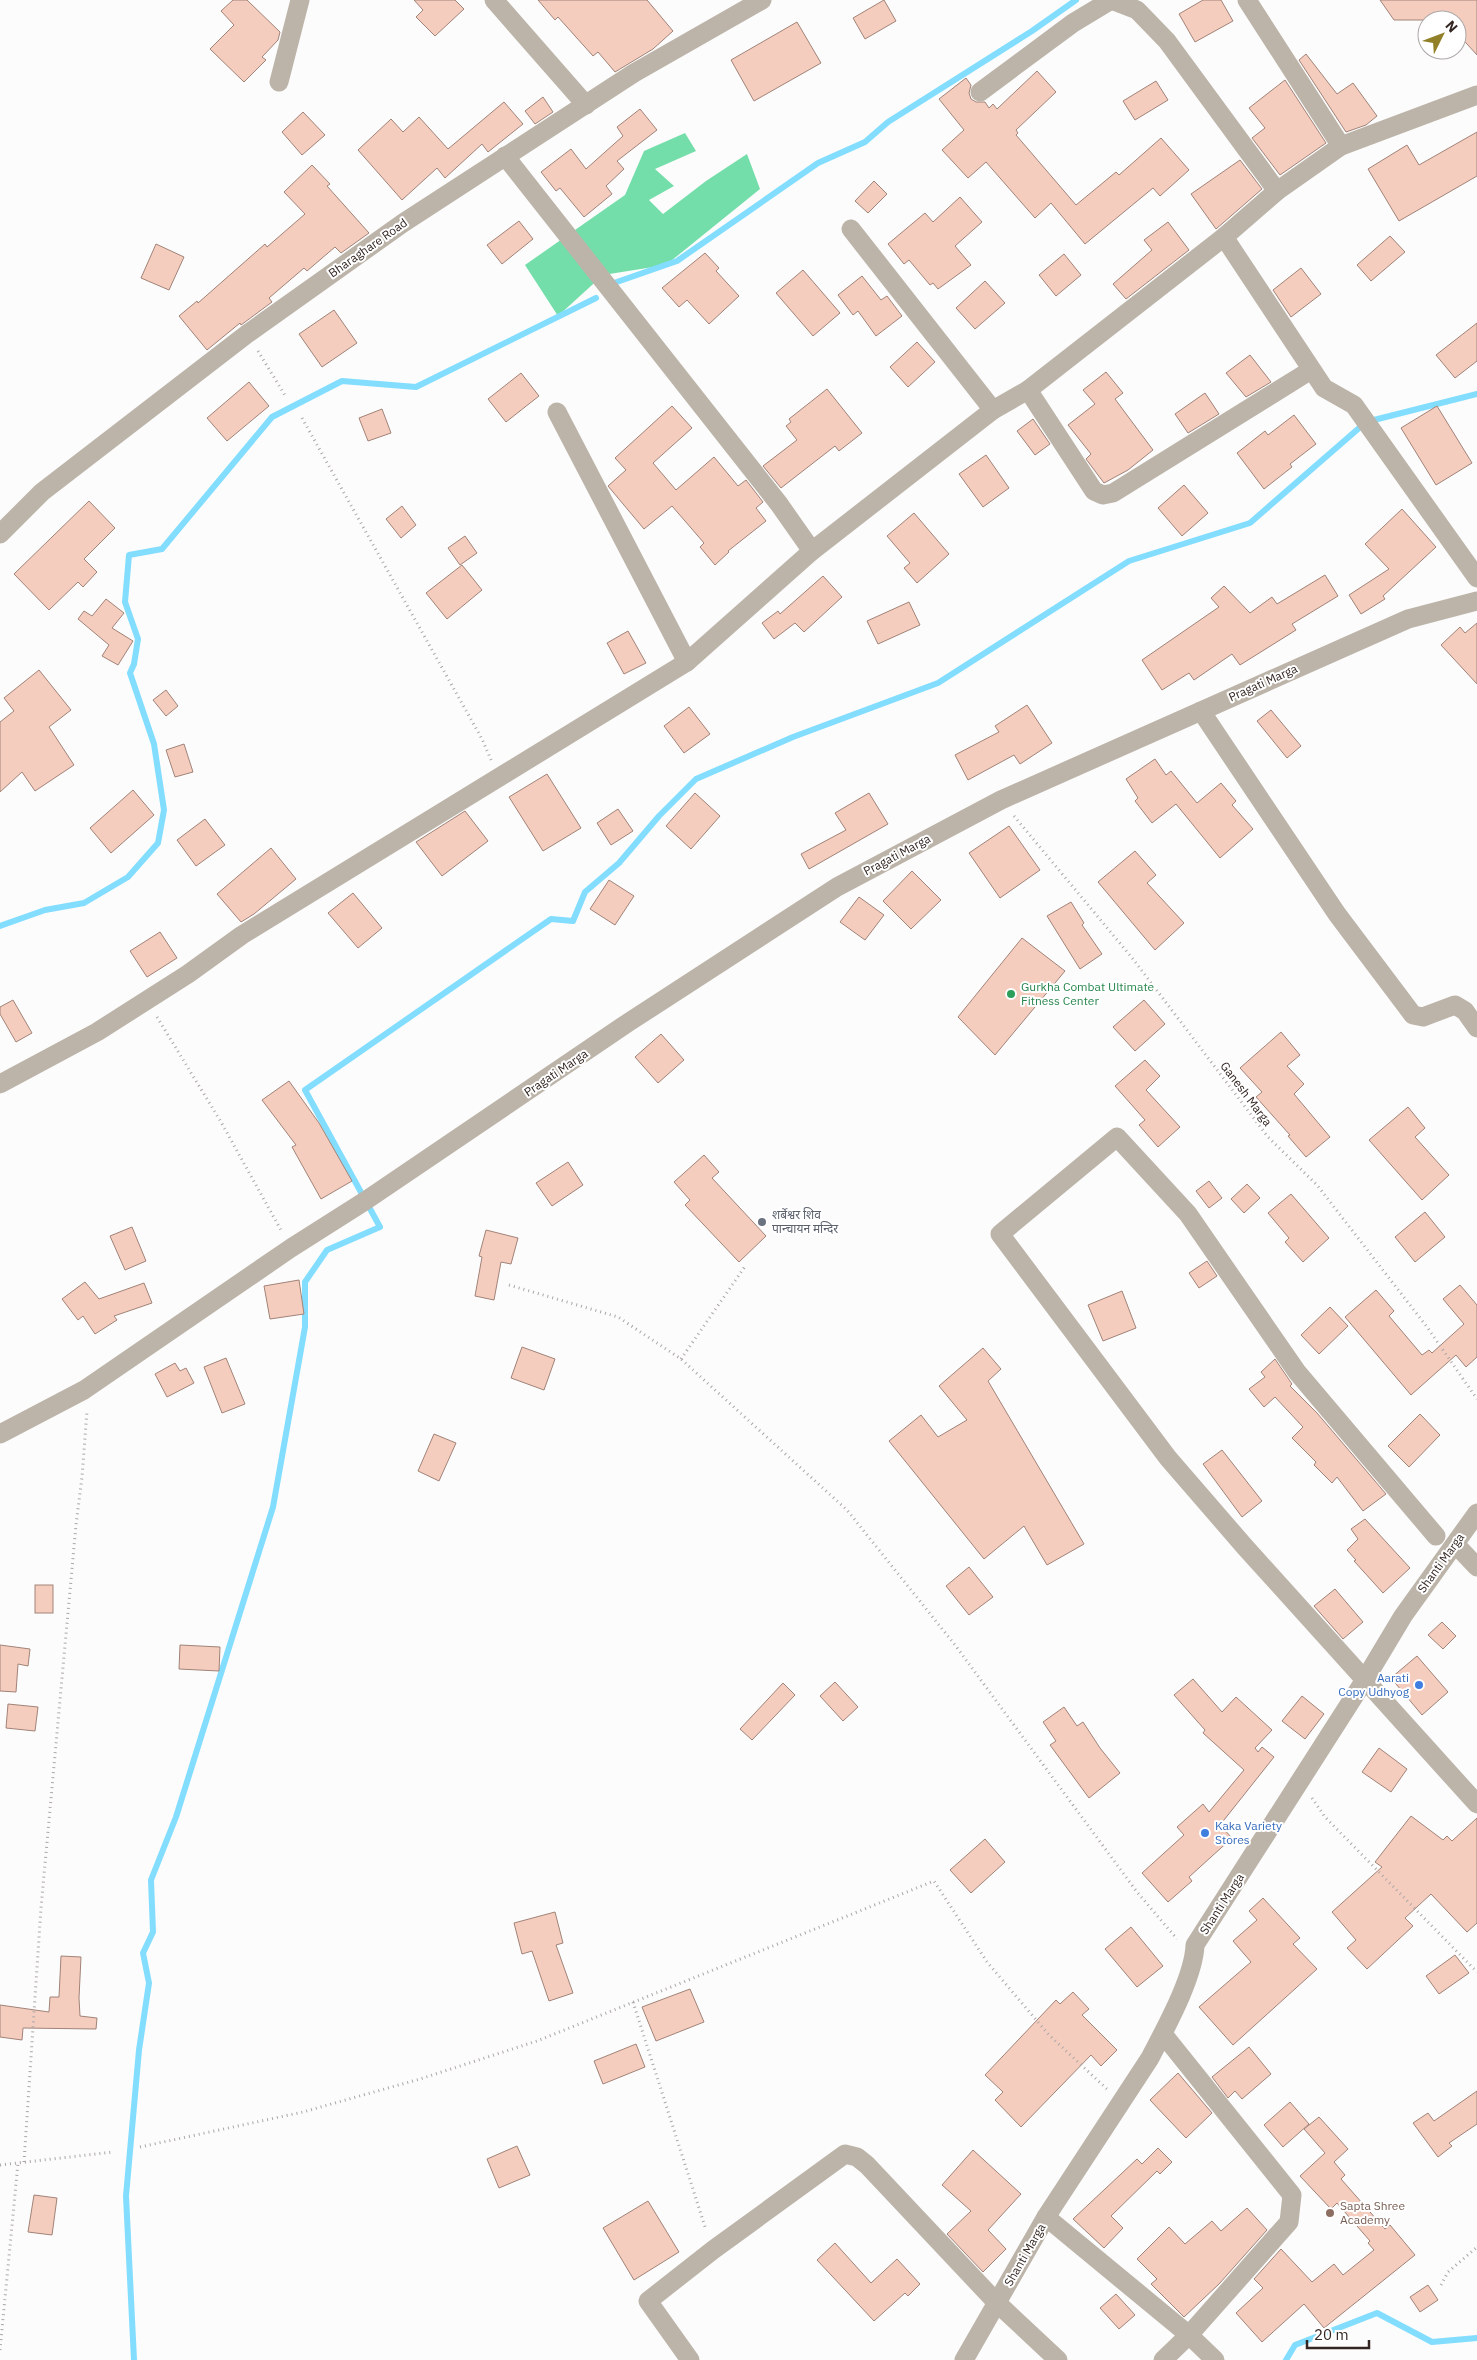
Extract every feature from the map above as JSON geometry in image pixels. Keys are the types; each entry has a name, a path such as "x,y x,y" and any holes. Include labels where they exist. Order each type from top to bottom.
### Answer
{"street":[{"path":"279,82 300,0"},
{"path":"494,0 586,105"},
{"name":"Bharaghare Road","path":"0,534 42,492 247,334 402,223 586,105 734,6 762,0"},
{"path":"980,92 1073,23 1111,0 1137,10 1167,41 1277,191"},
{"path":"1247,0 1342,146"},
{"path":"0,1084 97,1032 188,974 242,935 498,776 687,662 812,551 993,410 1028,390 1224,237 1277,191 1342,146 1477,95"},
{"path":"505,156 779,504 812,551"},
{"path":"851,229 993,410"},
{"path":"1224,237 1324,388 1354,405 1477,578"},
{"path":"1028,390 1094,491 1103,495 1114,493 1311,370"},
{"path":"557,412 687,662"},
{"name":"Pragati Marga","path":"0,1434 84,1390 291,1248 365,1201 621,1028 837,886 1001,800 1408,618 1477,602"},
{"path":"1201,711 1337,914 1413,1015 1423,1017 1455,1005 1465,1011 1477,1028"},
{"path":"1436,1536 1297,1372 1188,1214 1117,1137 1000,1234 1168,1458 1364,1680 1477,1804"},
{"name":"Shanti Marga","path":"964,2360 1046,2217 1163,2034 1195,1960 1195,1945 1301,1781 1403,1616 1477,1513"},
{"path":"1458,1547 1477,1567"},
{"path":"1163,2034 1292,2195 1289,2222 1189,2335 1163,2360"},
{"path":"690,2360 648,2301 713,2250 845,2154 857,2157 867,2164 997,2303 1058,2360"},
{"path":"1046,2217 1189,2335 1215,2360"}],"path":[{"path":"247,334 286,397"},
{"path":"302,418 482,739 498,776"},
{"name":"Ganesh Marga","path":"1001,800 1132,959 1268,1137 1317,1186 1428,1327 1477,1399"},
{"path":"146,1000 221,1122 291,1248"},
{"path":"681,1359 746,1265"},
{"path":"509,1285 618,1317 681,1359 847,1510 955,1645 1137,1892 1195,1960"},
{"path":"24,2162 41,1908 82,1477 87,1405 84,1390"},
{"path":"1301,1781 1325,1817 1477,1972"},
{"path":"140,2147 303,2112 420,2079 537,2041 934,1881 987,1962 1049,2035 1121,2102"},
{"path":"633,2002 713,2250"},
{"path":"0,2165 114,2152"},
{"path":"0,2350 18,2163"},
{"path":"1441,2285 1448,2272 1477,2248"}],"green space":[{"path":"685,133 696,151 655,169 674,186 649,200 663,214 706,181 747,154 760,189 666,265 603,275 558,316 525,265 625,195 644,151"}],"building":[{"path":"233,0 247,0 280,32 278,40 262,57 266,60 244,82 210,49 234,25 221,11"},
{"path":"414,0 455,0 464,9 435,36 416,17 423,10"},
{"path":"538,0 647,0 673,31 653,49 615,72 598,52 593,56 558,17 555,20"},
{"path":"884,0 896,21 865,39 853,18"},
{"path":"1203,0 1221,0 1233,21 1195,42 1179,14"},
{"path":"1380,0 1477,0 1477,55 1467,44 1467,10 1417,10 1417,20 1394,20"},
{"path":"797,22 821,63 754,101 731,60"},
{"path":"1306,54 1337,94 1353,83 1377,116 1366,125 1346,132 1299,60"},
{"path":"1037,71 1056,92 1016,130 1018,133 1016,135 1076,205 1116,172 1119,175 1161,138 1189,170 1160,196 1153,188 1085,244 1051,203 1035,218 986,162 968,178 942,150 964,130 939,99 966,78 971,85 969,93 971,99 976,102 985,102 989,108 993,104 997,109"},
{"path":"1285,80 1326,143 1280,175 1252,138 1265,128 1249,108"},
{"path":"1156,81 1168,100 1135,120 1123,101"},
{"path":"543,97 553,112 535,124 525,111"},
{"path":"504,102 523,124 488,152 482,144 445,178 437,168 402,200 358,150 391,119 403,132 419,117 448,149"},
{"path":"640,109 657,130 617,161 624,169 606,186 612,194 584,217 560,188 556,191 541,172 571,149 586,169 623,136 617,127"},
{"path":"303,112 325,135 302,155 282,132"},
{"path":"1477,132 1477,176 1399,221 1368,169 1407,145 1419,165"},
{"path":"1240,160 1262,189 1216,229 1191,194"},
{"path":"312,165 330,184 327,186 369,233 341,253 335,247 307,271 304,268 269,298 272,302 241,325 240,323 207,350 179,316 197,301 198,303 265,244 267,247 305,214 284,192"},
{"path":"874,181 887,194 868,213 855,201"},
{"path":"960,197 982,222 955,246 971,265 938,289 933,283 930,285 909,260 904,264 888,244 925,213 933,222"},
{"path":"519,221 533,239 502,264 487,245"},
{"path":"1168,222 1189,250 1126,299 1113,284 1152,250 1144,240"},
{"path":"1390,236 1405,252 1371,281 1357,265"},
{"path":"156,244 184,257 169,290 141,278"},
{"path":"705,253 719,268 716,271 739,296 709,324 687,300 679,307 662,288"},
{"path":"1064,254 1081,275 1056,296 1039,275"},
{"path":"1301,268 1321,294 1291,317 1273,290"},
{"path":"803,270 840,313 813,336 776,293"},
{"path":"862,276 881,300 887,296 902,316 876,336 858,311 853,315 838,295"},
{"path":"985,281 1005,303 975,329 956,308"},
{"path":"334,310 357,343 322,367 299,334"},
{"path":"1477,323 1477,361 1455,378 1436,355"},
{"path":"917,342 935,362 908,387 890,367"},
{"path":"1250,355 1271,382 1246,397 1226,373"},
{"path":"1106,372 1123,393 1115,399 1153,450 1128,470 1104,483 1086,459 1091,454 1068,425 1095,404 1083,390"},
{"path":"521,373 539,396 506,422 488,399"},
{"path":"249,382 269,406 227,441 207,418"},
{"path":"827,389 862,433 839,451 835,446 781,488 763,466 797,440 786,426 791,422 789,419"},
{"path":"1205,393 1219,414 1188,433 1175,414"},
{"path":"672,406 692,428 653,463 676,490 714,457 738,486 746,480 763,502 756,508 766,521 728,551 715,565 700,547 704,543 672,506 644,529 608,486 626,470 615,458"},
{"path":"1437,406 1472,463 1436,485 1401,428"},
{"path":"382,409 391,433 368,441 359,418"},
{"path":"1294,415 1316,444 1290,464 1292,467 1264,489 1237,453 1265,431 1268,435"},
{"path":"1033,419 1050,444 1035,455 1017,431"},
{"path":"986,455 1009,488 983,507 959,474"},
{"path":"1184,485 1208,513 1182,536 1158,508"},
{"path":"89,501 115,528 84,559 97,572 83,587 78,582 49,610 14,574"},
{"path":"402,506 416,525 401,538 386,519"},
{"path":"1402,509 1436,547 1383,596 1385,599 1361,614 1349,595 1389,569 1365,544"},
{"path":"914,513 949,554 917,583 904,568 910,563 887,536"},
{"path":"465,536 477,553 460,565 448,548"},
{"path":"462,565 482,590 447,619 426,593"},
{"path":"1325,575 1338,596 1292,624 1296,630 1240,665 1232,654 1194,680 1189,673 1162,690 1142,660 1219,607 1211,598 1224,586 1250,613 1272,597 1277,604"},
{"path":"823,576 842,597 804,632 795,623 774,639 762,623 778,611 780,614"},
{"path":"106,599 124,613 112,628 133,641 118,665 102,656 109,645 78,619 84,611 92,616"},
{"path":"909,602 920,625 878,644 867,621"},
{"path":"1477,623 1477,684 1441,645 1460,627 1465,633"},
{"path":"628,631 646,663 624,674 607,643"},
{"path":"39,670 71,710 49,727 74,765 35,791 22,772 0,792 0,722 14,711 4,698"},
{"path":"166,690 178,706 166,716 153,700"},
{"path":"1027,705 1052,743 1020,764 1014,755 968,780 955,755 999,732 995,726"},
{"path":"689,707 710,734 684,753 664,726"},
{"path":"1271,710 1301,746 1287,758 1257,721"},
{"path":"184,744 193,772 175,777 166,750"},
{"path":"1155,759 1166,775 1171,771 1197,803 1221,783 1236,801 1232,805 1253,829 1220,858 1176,804 1152,823 1135,801 1138,798 1126,779"},
{"path":"547,774 581,828 543,851 509,797"},
{"path":"133,790 154,815 111,853 90,828"},
{"path":"695,793 720,816 691,849 666,826"},
{"path":"869,793 888,824 809,869 801,854 846,830 835,813"},
{"path":"618,809 633,831 611,845 597,823"},
{"path":"465,811 488,841 442,876 416,842"},
{"path":"205,819 225,845 196,866 177,840"},
{"path":"1009,826 1040,870 1000,898 969,853"},
{"path":"271,848 296,879 254,914 241,922 217,894"},
{"path":"1135,851 1156,875 1147,883 1184,923 1155,950 1098,882"},
{"path":"912,871 941,900 911,929 883,901"},
{"path":"609,880 634,896 615,925 590,909"},
{"path":"353,893 382,928 358,948 328,913"},
{"path":"859,897 884,915 865,940 840,922"},
{"path":"1071,902 1084,923 1082,925 1102,954 1080,969 1047,916"},
{"path":"160,932 177,958 147,977 130,951"},
{"name":"Gurkha Combat Ultimate Fitness Center","path":"1022,938 1065,971 995,1055 958,1017"},
{"path":"13,1000 32,1033 16,1042 0,1014 0,1007"},
{"path":"1144,1000 1165,1024 1135,1051 1113,1027"},
{"path":"1281,1032 1300,1055 1287,1066 1304,1084 1294,1094 1330,1137 1306,1157 1288,1136 1290,1135 1256,1097 1262,1092 1240,1068"},
{"path":"661,1034 684,1060 658,1083 635,1057"},
{"path":"1145,1060 1160,1076 1146,1090 1180,1127 1158,1147 1139,1125 1145,1120 1115,1086"},
{"path":"289,1081 319,1123 352,1181 321,1199 292,1147 296,1145 262,1100"},
{"path":"1408,1107 1425,1128 1415,1137 1449,1175 1422,1200 1369,1140"},
{"path":"704,1155 719,1172 712,1178 766,1236 739,1262 685,1205 690,1200 674,1182"},
{"path":"568,1162 583,1185 552,1206 536,1183"},
{"path":"1209,1181 1222,1198 1209,1208 1196,1191"},
{"path":"1247,1184 1260,1198 1244,1213 1231,1199"},
{"path":"1291,1194 1329,1238 1303,1262 1285,1242 1289,1238 1268,1213"},
{"path":"1425,1212 1445,1237 1415,1262 1395,1237"},
{"path":"132,1227 146,1261 125,1270 110,1236"},
{"path":"486,1230 518,1238 511,1264 501,1262 494,1300 475,1296 482,1257 479,1256"},
{"path":"1207,1261 1217,1276 1199,1288 1189,1273"},
{"path":"299,1280 304,1314 270,1319 264,1286"},
{"path":"85,1282 99,1299 144,1283 152,1303 114,1316 117,1320 95,1334 83,1316 78,1320 62,1299"},
{"path":"1460,1285 1477,1305 1477,1357 1466,1367 1456,1355 1411,1395 1345,1317 1376,1290 1394,1311 1389,1316 1422,1355 1429,1350 1432,1353 1464,1324 1443,1299"},
{"path":"1122,1291 1136,1328 1103,1341 1088,1305"},
{"path":"1330,1307 1348,1326 1319,1354 1301,1335"},
{"path":"522,1347 555,1359 544,1390 511,1378"},
{"path":"983,1348 1001,1369 988,1381 1084,1544 1047,1565 1024,1526 984,1559 889,1441 921,1415 938,1437 967,1420 939,1386"},
{"path":"226,1358 245,1404 222,1413 204,1367"},
{"path":"1275,1359 1292,1384 1290,1386 1317,1413 1386,1494 1363,1511 1337,1477 1332,1483 1314,1465 1316,1462 1292,1438 1303,1427 1275,1397 1264,1407 1249,1389 1265,1377 1261,1372"},
{"path":"175,1363 180,1371 186,1368 194,1383 167,1397 155,1374"},
{"path":"1420,1414 1440,1435 1409,1467 1388,1446"},
{"path":"434,1434 456,1443 439,1481 418,1471"},
{"path":"1222,1450 1262,1501 1242,1517 1203,1464"},
{"path":"1365,1519 1410,1568 1383,1593 1354,1561 1356,1560 1347,1550 1358,1539 1351,1529"},
{"path":"969,1567 993,1597 969,1615 946,1586"},
{"path":"35,1585 53,1585 53,1613 35,1613"},
{"path":"1335,1589 1363,1622 1343,1639 1314,1606"},
{"path":"1442,1622 1456,1636 1443,1649 1428,1635"},
{"path":"0,1645 30,1649 28,1666 18,1664 16,1692 0,1691"},
{"path":"180,1645 220,1647 219,1671 179,1669"},
{"name":"Aarati Copy Udhyog","path":"1417,1656 1448,1692 1422,1715 1391,1678"},
{"path":"1193,1679 1222,1712 1236,1697 1272,1730 1255,1748 1258,1752 1262,1747 1274,1757 1220,1825 1232,1838 1189,1877 1192,1881 1168,1902 1142,1873 1184,1835 1177,1827 1203,1804 1209,1812 1244,1770 1203,1733 1205,1730 1174,1695"},
{"path":"835,1682 858,1707 843,1721 820,1696"},
{"path":"783,1683 795,1695 752,1740 740,1729"},
{"path":"1302,1696 1324,1714 1305,1739 1282,1721"},
{"path":"8,1704 38,1707 35,1731 6,1728"},
{"path":"1064,1707 1077,1726 1083,1722 1100,1748 1120,1773 1089,1798 1050,1745 1056,1741 1043,1722"},
{"path":"1379,1748 1407,1769 1391,1792 1362,1772"},
{"path":"1411,1816 1443,1840 1447,1836 1452,1841 1477,1818 1477,1923 1467,1932 1431,1894 1405,1918 1413,1926 1367,1969 1347,1948 1356,1940 1332,1912 1382,1867 1375,1862"},
{"path":"985,1839 1005,1862 971,1893 950,1870"},
{"path":"1263,1898 1300,1938 1293,1944 1317,1969 1233,2045 1199,2007 1251,1962 1233,1941 1257,1920 1249,1911"},
{"path":"555,1912 563,1943 556,1945 573,1993 549,2001 532,1951 522,1954 514,1923"},
{"path":"1131,1927 1163,1966 1137,1987 1105,1949"},
{"path":"1455,1955 1469,1973 1439,1994 1426,1976"},
{"path":"61,1956 81,1957 80,2016 97,2018 96,2029 23,2028 22,2040 0,2037 0,2005 49,2012 50,1997 59,1997"},
{"path":"690,1989 704,2022 656,2041 642,2007"},
{"path":"1073,1992 1089,2009 1082,2015 1117,2050 1101,2066 1091,2055 1021,2127 995,2100 1003,2092 985,2075 1056,2000 1060,2004"},
{"path":"636,2044 645,2067 603,2084 594,2061"},
{"path":"1249,2047 1271,2074 1242,2099 1235,2091 1228,2098 1212,2077"},
{"path":"1178,2073 1212,2113 1186,2138 1150,2100"},
{"path":"1477,2091 1477,2124 1449,2143 1452,2146 1438,2157 1413,2123 1428,2113 1434,2121"},
{"path":"1290,2102 1309,2124 1283,2147 1264,2125"},
{"path":"1319,2117 1348,2149 1334,2162 1345,2175 1341,2179 1385,2229 1390,2225 1415,2255 1324,2328 1304,2304 1262,2342 1236,2313 1263,2288 1254,2279 1281,2249 1312,2282 1334,2264 1343,2275 1374,2250 1368,2243 1370,2241 1337,2203 1331,2209 1300,2176 1325,2153 1304,2129"},
{"path":"517,2146 530,2175 499,2188 487,2159"},
{"path":"1158,2148 1172,2162 1160,2174 1157,2171 1111,2216 1123,2228 1104,2248 1073,2219 1137,2159 1142,2164"},
{"path":"973,2150 1021,2194 988,2230 1006,2249 983,2272 947,2234 971,2211 942,2185"},
{"path":"34,2195 57,2198 52,2235 28,2232"},
{"path":"648,2201 679,2252 634,2280 603,2228"},
{"path":"1247,2208 1267,2230 1219,2284 1184,2317 1151,2284 1157,2279 1137,2259 1169,2227 1185,2244 1212,2221 1221,2231"},
{"path":"835,2243 871,2283 897,2259 920,2284 908,2296 905,2293 874,2321 817,2260"},
{"path":"1428,2285 1438,2300 1420,2312 1410,2297"},
{"path":"1116,2294 1135,2315 1119,2329 1100,2308"}],"waterway":[{"path":"614,283 677,261 818,163 865,142 888,122 1032,31 1076,0"},
{"path":"0,926 45,910 84,903 128,877 158,843 164,810 154,744 130,673 134,664 138,639 125,602 129,555 162,549 272,417 342,381 416,387 596,298"},
{"path":"134,2360 126,2196 139,2050 149,1983 143,1953 153,1932 151,1880 176,1817 273,1507 305,1327 305,1282 327,1250 380,1227 305,1090 551,919 573,921 585,892 619,863 659,816 696,779 793,737 938,683 1129,561 1250,523 1366,422 1477,394"},
{"path":"1286,2360 1295,2345 1377,2313 1432,2342 1477,2338"}],"place":[{"name":"Gurkha Combat Ultimate Fitness Center","path":"1011,994"},
{"name":"शर्बेश्वर शिव पान्चायन मन्दिर","path":"762,1222"},
{"name":"Aarati Copy Udhyog","path":"1419,1685"},
{"name":"Kaka Variety Stores","path":"1205,1833"},
{"name":"Sapta Shree Academy","path":"1330,2213"}]}
